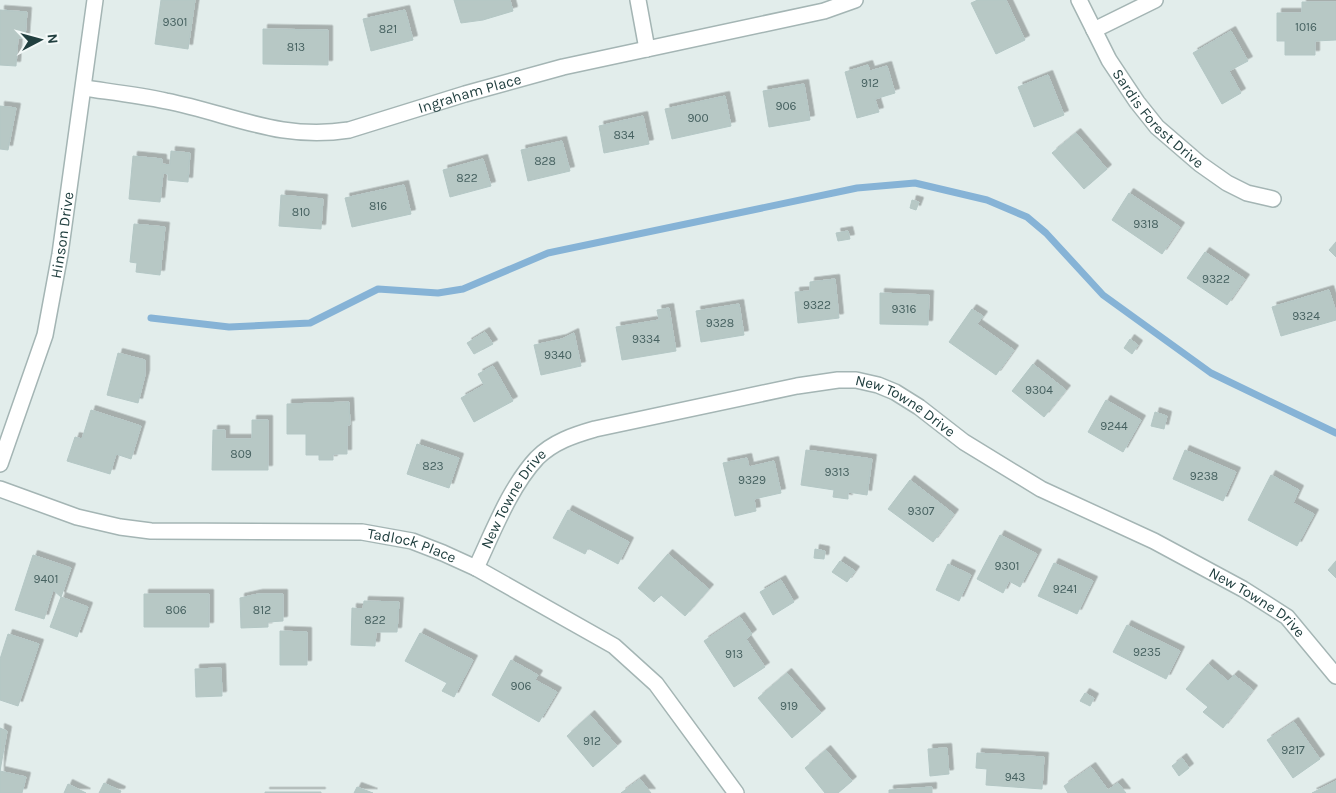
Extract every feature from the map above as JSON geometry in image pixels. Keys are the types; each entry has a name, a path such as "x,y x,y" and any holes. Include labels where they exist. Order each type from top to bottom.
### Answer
{"street":[{"name":"Hinson Drive","path":"0,464 45,335 60,254 95,0"},
{"path":"638,0 647,50"},
{"name":"Ingraham Place","path":"84,88 167,101 284,132 330,133 348,130 465,94 563,67 824,11 855,0"},
{"name":"Sardis Forest Drive","path":"1079,0 1109,60 1137,102 1157,126 1200,164 1227,183 1247,192 1273,199"},
{"path":"1094,30 1155,0"},
{"name":"New Towne Drive","path":"476,568 508,501 527,472 538,458 553,446 569,437 595,429 797,386 838,380 856,380 878,385 895,392 964,442 1041,489 1154,542 1243,589 1287,617 1336,676"},
{"name":"Tadlock Place","path":"0,489 78,517 120,527 151,531 362,532 412,541 476,568 614,646 656,684 736,793"}],"building":[{"path":"161,0 195,0 188,49 155,44"},
{"path":"454,0 510,0 513,11 483,20 461,23"},
{"path":"978,0 1006,0 1025,40 996,54 971,3"},
{"path":"1302,2 1336,2 1336,40 1315,41 1315,55 1285,55 1285,41 1277,41 1277,13 1302,13"},
{"path":"0,10 27,12 25,38 18,38 16,66 0,65"},
{"path":"405,10 413,40 371,51 363,19"},
{"path":"263,29 328,30 328,65 263,64"},
{"path":"1231,31 1248,61 1229,71 1241,93 1222,104 1193,53"},
{"path":"868,65 870,71 887,66 895,93 875,99 879,112 857,118 845,72"},
{"path":"1048,75 1064,115 1034,127 1018,87"},
{"path":"804,84 810,120 769,127 763,91"},
{"path":"725,96 731,126 672,139 665,109"},
{"path":"0,106 16,108 8,150 0,149"},
{"path":"643,116 649,144 604,153 599,126"},
{"path":"1076,133 1107,169 1084,189 1052,153"},
{"path":"562,141 570,171 528,181 521,150"},
{"path":"171,151 190,153 188,182 168,180 168,174 163,173 160,202 129,199 133,156 162,159 162,164 170,165"},
{"path":"483,159 491,186 450,197 443,170"},
{"path":"404,185 411,214 352,227 345,198"},
{"path":"1129,193 1180,227 1162,254 1112,220"},
{"path":"281,195 323,199 321,229 279,226"},
{"path":"912,200 919,202 916,210 910,208"},
{"path":"134,224 165,227 160,275 136,272 137,263 130,262"},
{"path":"848,231 850,239 838,241 836,233"},
{"path":"1336,242 1336,257 1329,250"},
{"path":"1205,252 1245,279 1227,305 1187,278"},
{"path":"835,279 839,318 798,323 795,292 810,291 810,282"},
{"path":"1329,290 1336,312 1336,320 1281,336 1272,307"},
{"path":"880,293 929,295 928,325 880,324"},
{"path":"739,304 744,335 701,342 696,311"},
{"path":"669,308 676,351 622,360 616,327 659,320 657,310"},
{"path":"972,309 983,316 977,324 1014,350 996,375 949,342"},
{"path":"485,332 493,344 474,354 467,343"},
{"path":"574,333 581,366 541,375 534,345 562,339"},
{"path":"1130,339 1138,345 1132,354 1124,348"},
{"path":"118,353 145,360 145,375 138,403 107,395"},
{"path":"1033,364 1066,390 1044,417 1012,391"},
{"path":"493,366 513,401 474,422 461,398 484,385 478,374"},
{"path":"1106,400 1141,420 1123,452 1088,432"},
{"path":"349,402 350,425 347,425 347,454 333,454 333,460 319,460 319,455 306,455 306,434 287,434 287,404"},
{"path":"91,410 141,426 131,459 116,454 110,474 67,461 75,437 82,439"},
{"path":"1155,412 1167,416 1164,429 1151,426"},
{"path":"252,420 268,420 268,470 212,470 213,430 225,430 225,439 252,439"},
{"path":"417,444 459,458 449,488 407,474"},
{"path":"806,450 872,459 867,495 848,492 848,499 833,497 834,490 801,485"},
{"path":"1185,450 1236,472 1223,501 1173,479"},
{"path":"747,458 749,467 774,461 781,493 754,499 756,511 735,516 723,463"},
{"path":"1271,475 1299,490 1293,503 1314,514 1297,546 1248,520"},
{"path":"910,480 954,514 933,542 888,509"},
{"path":"568,510 629,542 618,564 588,548 585,554 553,538"},
{"path":"1000,535 1037,554 1020,587 1009,581 1003,593 977,579"},
{"path":"815,549 825,551 824,559 814,558"},
{"path":"668,554 709,589 685,616 661,595 654,602 638,588"},
{"path":"33,555 71,568 61,597 53,590 44,619 15,610"},
{"path":"840,561 855,571 847,582 832,572"},
{"path":"1336,561 1336,578 1328,570"},
{"path":"1054,563 1093,581 1077,614 1038,596"},
{"path":"948,564 971,575 959,601 936,590"},
{"path":"781,580 794,602 773,615 760,592"},
{"path":"144,594 209,594 209,627 144,627"},
{"path":"258,594 283,594 283,621 268,622 268,627 241,628 240,598"},
{"path":"61,597 88,607 77,637 50,627"},
{"path":"364,601 399,602 397,632 376,632 375,646 351,645 352,608 363,609"},
{"path":"740,617 752,634 746,639 765,667 734,687 704,641"},
{"path":"1127,625 1180,651 1166,679 1113,652"},
{"path":"280,631 307,632 307,665 280,665"},
{"path":"420,633 473,660 454,697 442,691 447,683 405,661"},
{"path":"8,634 39,644 18,706 0,700 0,659"},
{"path":"511,660 538,675 535,680 557,692 539,722 492,695"},
{"path":"1208,664 1228,681 1234,675 1253,690 1223,728 1203,712 1208,707 1186,689"},
{"path":"221,668 222,696 196,697 195,669"},
{"path":"787,673 821,713 792,738 758,698"},
{"path":"1085,693 1094,698 1090,706 1080,701"},
{"path":"590,715 617,746 593,767 567,736"},
{"path":"1294,722 1320,759 1293,778 1267,740"},
{"path":"0,728 7,731 0,771"},
{"path":"947,748 949,774 930,776 928,749"},
{"path":"826,750 852,781 838,793 825,793 805,768"},
{"path":"977,753 1044,757 1042,789 986,785 987,769 976,768"},
{"path":"1182,758 1189,768 1179,776 1172,766"},
{"path":"1091,767 1108,790 1118,783 1126,793 1068,793 1064,786"},
{"path":"0,771 26,777 22,793 0,793"},
{"path":"640,779 651,793 621,793"},
{"path":"1336,781 1336,793 1312,793"},
{"path":"104,783 121,791 120,793 99,793"},
{"path":"68,784 86,793 64,793"},
{"path":"357,787 373,793 354,793"},
{"path":"932,787 932,793 889,793 889,790"},
{"path":"321,792 321,793 265,793"}],"waterway":[{"path":"151,318 229,327 310,323 378,289 438,293 463,289 548,253 857,188 915,183 987,200 1027,217 1046,233 1103,295 1211,373 1336,433"}]}
